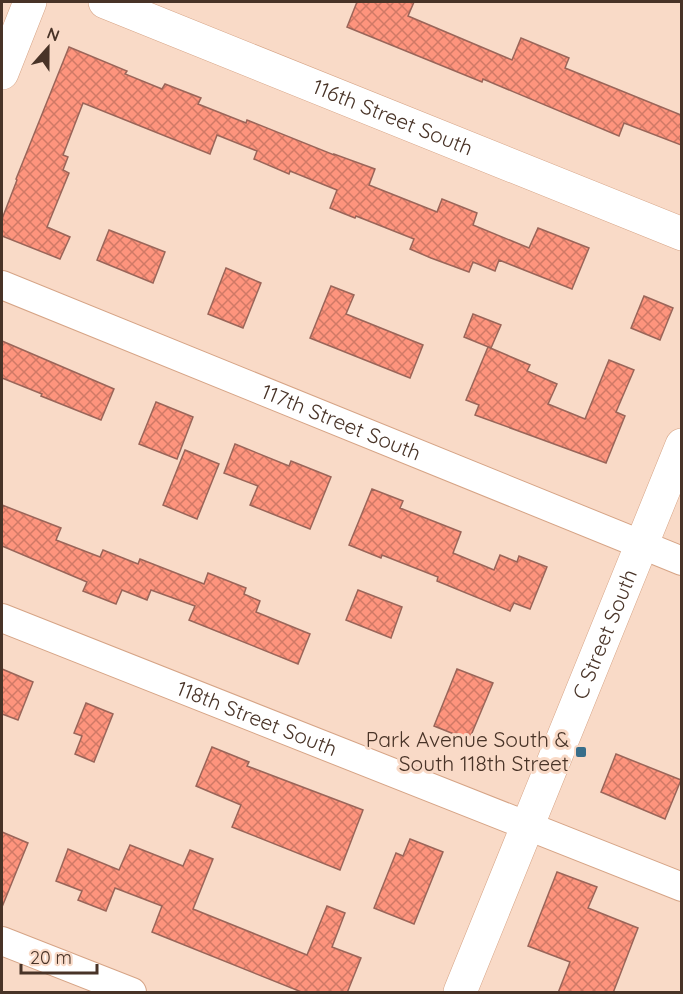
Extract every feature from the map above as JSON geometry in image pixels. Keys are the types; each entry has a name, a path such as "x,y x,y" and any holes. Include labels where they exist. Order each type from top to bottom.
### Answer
{"street":[{"path":"2,72 30,2"},
{"name":"116th Street South","path":"105,2 681,234"},
{"name":"117th Street South","path":"2,285 681,561"},
{"name":"C Street South","path":"460,993 681,445"},
{"name":"118th Street South","path":"2,618 681,887"},
{"path":"2,941 132,993"}],"building":[{"path":"357,2 414,2 408,16 512,60 521,38 569,58 565,68 681,115 681,145 624,123 619,136 483,79 482,82 347,27"},
{"path":"69,47 127,71 125,74 162,89 165,84 201,98 198,104 246,123 247,120 375,169 369,185 437,212 442,199 477,213 473,225 529,248 538,228 589,248 572,289 499,260 495,271 473,262 469,272 431,258 410,249 414,239 330,208 337,190 290,171 289,174 254,159 257,151 217,135 210,154 83,103 63,155 68,157 63,170 69,173 47,227 70,237 60,259 2,236 2,219 16,179"},
{"path":"109,230 165,252 153,283 97,260"},
{"path":"226,268 261,283 243,328 208,314"},
{"path":"331,286 354,295 346,314 423,345 410,378 310,338"},
{"path":"644,296 673,308 660,340 631,328"},
{"path":"473,314 501,325 491,348 464,337"},
{"path":"2,341 114,389 101,420 2,378"},
{"path":"488,347 530,365 527,371 557,384 548,404 585,419 609,360 634,370 616,412 625,416 606,463 475,415 479,405 466,400"},
{"path":"156,402 193,417 177,459 139,444"},
{"path":"235,444 289,466 291,461 331,477 310,529 250,505 258,486 224,473"},
{"path":"185,450 219,464 197,519 163,505"},
{"path":"372,489 403,501 400,508 461,532 453,553 494,570 500,555 517,562 519,556 547,567 530,609 514,603 510,611 437,581 438,577 349,545"},
{"path":"2,505 61,528 56,540 100,557 103,550 138,564 140,559 204,584 208,573 246,588 244,594 260,601 256,612 310,634 298,664 189,620 195,606 151,590 147,600 122,590 116,604 83,591 87,582 2,546"},
{"path":"358,590 402,607 391,638 346,620"},
{"path":"2,669 33,682 18,720 2,714"},
{"path":"457,669 493,683 469,740 434,726"},
{"path":"86,703 113,714 94,762 75,754 82,736 74,733"},
{"path":"212,747 249,762 247,766 363,810 340,870 232,827 241,805 196,786"},
{"path":"616,754 681,780 665,819 601,792"},
{"path":"2,832 28,843 2,907"},
{"path":"410,839 443,852 414,924 374,908 396,853 403,856"},
{"path":"130,845 183,866 190,850 213,859 193,909 307,955 327,906 345,913 332,947 361,958 347,993 304,993 152,932 162,906 115,888 106,911 78,900 82,891 56,881 68,849 119,870"},
{"path":"557,872 597,887 588,908 638,928 613,993 558,993 570,962 528,946"}],"place":[{"name":"Park Avenue South & South 118th Street","path":"581,752"}]}
